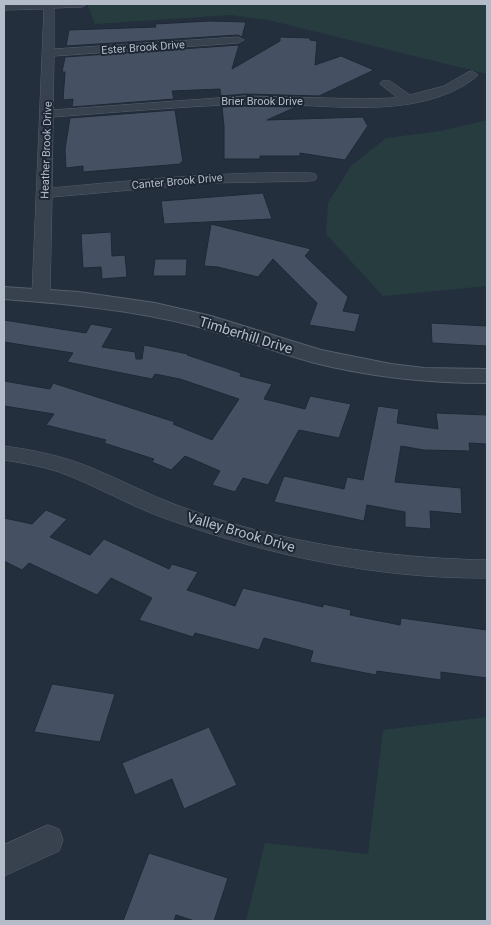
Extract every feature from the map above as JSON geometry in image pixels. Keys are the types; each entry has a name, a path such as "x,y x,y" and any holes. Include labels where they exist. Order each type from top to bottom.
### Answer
{"street":[{"path":"4,7 82,4"},
{"name":"Heather Brook Drive","path":"40,295 49,5"},
{"name":"Ester Brook Drive","path":"48,54 238,40"},
{"name":"Brier Brook Drive","path":"47,114 247,100 363,103 408,99 446,90 472,75"},
{"path":"386,84 408,99"},
{"name":"Canter Brook Drive","path":"44,193 217,178 310,177"},
{"name":"Timberhill Drive","path":"4,293 118,303 155,310 203,321 316,356 365,367 424,375 487,376"},
{"name":"Valley Brook Drive","path":"4,453 52,462 87,474 169,511 237,533 310,551 388,563 487,570"},
{"path":"4,861 48,840"}],"green space":[{"path":"87,4 487,4 487,74 268,20 231,15 95,24"},
{"path":"487,120 487,286 383,296 326,234 328,203 351,166 386,138 441,131"},
{"path":"487,717 487,921 246,921 265,843 368,854 383,730"}],"building":[{"path":"210,21 246,22 242,37 238,35 66,46 69,30 156,27 155,24"},
{"path":"280,37 310,38 310,40 317,41 315,65 341,56 374,70 319,96 245,94 221,96 220,89 172,91 174,99 72,107 73,99 63,100 65,72 62,72 65,57 239,45 232,69 280,41"},
{"path":"222,107 296,107 267,120 363,117 367,125 369,124 345,160 300,153 300,156 260,156 260,159 224,159"},
{"path":"175,110 183,162 181,164 83,172 83,166 66,168 65,149 70,118"},
{"path":"263,193 272,219 164,224 161,201"},
{"path":"211,224 311,249 305,256 348,297 343,311 360,314 355,332 309,325 317,303 273,259 258,277 218,267 204,266"},
{"path":"111,232 112,256 125,255 127,277 102,279 101,267 83,268 81,234"},
{"path":"155,259 187,259 186,276 153,276"},
{"path":"4,320 86,333 91,324 113,328 102,347 135,352 136,359 142,359 144,345 188,354 241,373 240,376 272,384 264,399 305,409 310,396 351,404 339,438 299,430 268,485 243,478 235,492 212,485 220,471 185,456 171,470 152,462 154,459 104,443 106,440 46,425 54,414 4,406 4,381 50,389 53,383 175,422 173,424 212,440 239,399 180,379 155,374 152,379 67,362 73,353 4,342"},
{"path":"431,323 487,326 487,346 432,343"},
{"path":"378,406 399,409 397,423 438,429 436,413 487,415 487,444 469,443 470,451 424,450 401,446 395,482 461,488 462,514 430,511 431,529 405,527 405,512 367,505 364,521 274,502 284,476 344,489 347,477 363,480"},
{"path":"46,510 67,519 50,537 90,555 104,539 169,569 172,564 198,572 187,590 235,606 243,588 323,607 323,604 351,610 350,615 400,625 401,618 487,630 487,678 441,672 441,680 377,671 376,675 310,662 313,651 264,638 259,650 195,633 193,637 139,620 152,598 111,578 97,595 29,563 22,570 4,561 4,518 32,524"},
{"path":"52,684 115,694 100,742 34,732"},
{"path":"209,727 237,785 184,809 172,779 135,795 122,763"},
{"path":"149,853 228,878 214,921 195,921 176,915 174,921 123,921"}]}
